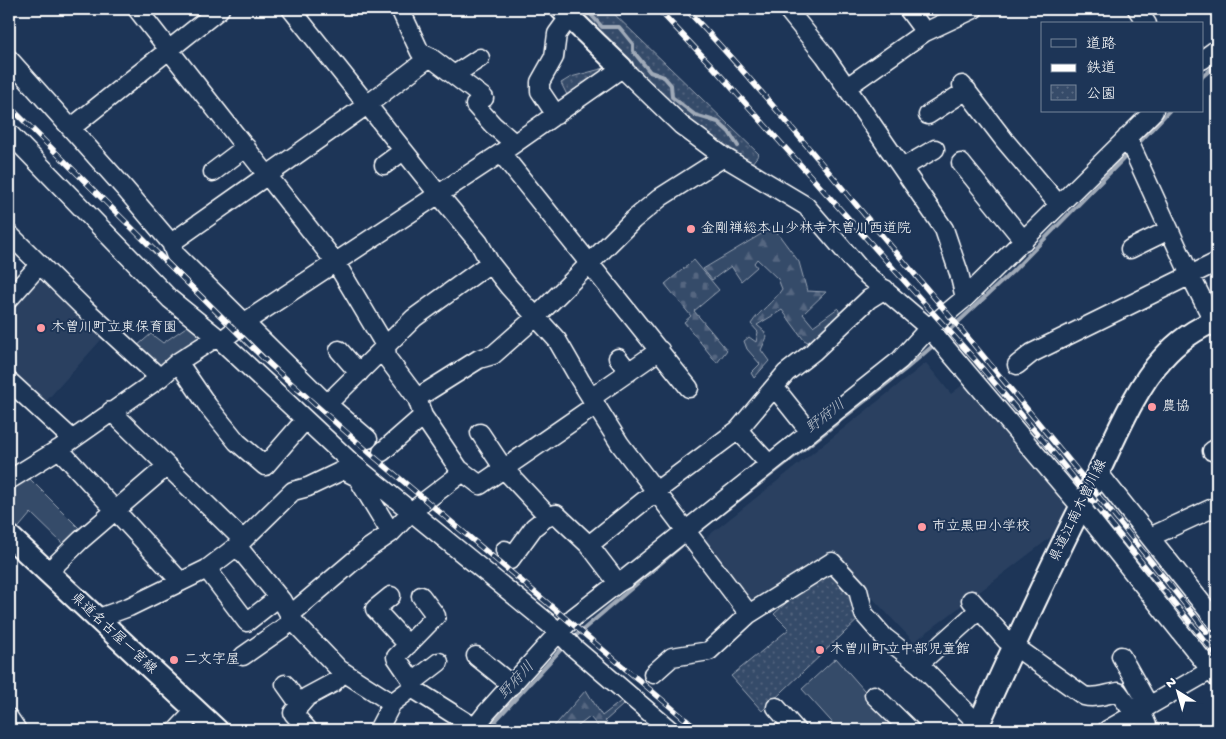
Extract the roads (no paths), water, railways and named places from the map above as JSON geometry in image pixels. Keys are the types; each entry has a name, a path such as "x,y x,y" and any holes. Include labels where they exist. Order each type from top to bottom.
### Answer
{"main road":[{"path":"565,12 622,68"},
{"name":"県道江南木曽川線","path":"979,728 1014,646 1080,506 1130,408 1162,359 1196,330 1216,323"},
{"name":"県道名古屋一宮線","path":"9,536 217,730"}],"street":[{"path":"137,9 336,263 386,348 386,358 417,398 422,416 459,468 480,485 504,469 660,350"},
{"path":"71,128 220,9"},
{"path":"291,9 438,195 479,243 490,263 509,287 557,340 620,444 749,614"},
{"path":"400,9 420,52 430,57 484,98 475,105 493,125 507,148 591,264 689,388"},
{"path":"787,9 825,56 944,229 959,273 965,298"},
{"path":"908,9 925,32"},
{"path":"847,87 925,32 974,9"},
{"path":"1137,9 1146,22"},
{"path":"556,115 540,91 540,82 554,57 557,34 565,12"},
{"path":"1204,59 1217,49"},
{"path":"171,243 367,105 430,57"},
{"path":"454,75 480,58"},
{"path":"9,59 171,243 175,254 327,404 368,439"},
{"path":"9,480 66,444 160,378 178,362 219,339 336,263 556,115 622,68 681,125 724,157 806,206 861,270 936,336 1080,506 1216,674"},
{"path":"928,115 964,88 1005,141 1059,205"},
{"path":"421,596 436,616 396,657 412,685 474,729 512,685 565,638 574,617 618,583 690,536 769,464 900,360 936,336 965,298 1059,205 1130,144 1153,112"},
{"path":"9,133 170,299 219,339 305,420 357,477 391,533"},
{"path":"1130,144 1190,275 1216,323"},
{"path":"213,172 246,147"},
{"path":"902,168 935,149"},
{"path":"384,165 403,151"},
{"path":"417,398 479,359 493,355 536,317 634,220 662,197 724,157"},
{"path":"961,162 1024,241"},
{"path":"1130,249 1169,230"},
{"path":"9,234 84,308 160,378"},
{"path":"1016,365 1032,353 1217,262"},
{"path":"327,404 386,348 414,318 490,263"},
{"path":"9,299 40,264"},
{"path":"589,545 655,492 738,430 786,373 813,352 869,299 884,289"},
{"path":"338,350 359,373"},
{"path":"618,358 629,372"},
{"path":"178,362 208,406 236,442 265,466 305,420"},
{"path":"9,381 66,444 116,510 180,582"},
{"path":"775,388 810,432"},
{"path":"111,412 167,466 240,543 292,618 339,669 392,703"},
{"path":"382,452 422,416"},
{"path":"738,430 769,464"},
{"path":"480,433 504,469 548,516"},
{"path":"48,572 81,540 167,466"},
{"path":"348,467 412,511 565,638 601,681 670,730"},
{"path":"96,619 129,607 206,569 240,543 293,492 308,487 348,467"},
{"path":"243,656 292,618 369,548 391,533 412,511 463,472"},
{"path":"1098,472 1217,622"},
{"path":"1150,536 1217,506"},
{"path":"505,550 510,560 534,527 548,516 556,514 589,545 618,583"},
{"path":"653,674 672,657 709,651 749,614 832,562 858,590 864,614 884,636 919,664 979,728"},
{"path":"206,569 247,622 279,597"},
{"path":"391,596 375,609 408,644"},
{"path":"919,664 975,605 1006,640 1084,696 1094,698 1118,692 1142,710"},
{"path":"476,656 512,685"},
{"path":"1121,656 1149,730"},
{"path":"378,730 392,703 439,662"},
{"path":"308,730 293,713 307,697 333,683 344,672"},
{"path":"1107,730 1206,673 1216,674"},
{"path":"285,684 300,705"},
{"path":"874,695 910,730"},
{"path":"776,707 796,730"},
{"path":"177,730 196,711"}],"waterway":[{"path":"586,9 602,27 619,27 633,44 633,51 650,72 664,77 671,85 672,97 695,115 718,122 729,132 738,146"},
{"name":"野府川","path":"1204,75 1217,64"},
{"name":"野府川","path":"1136,146 1168,112"},
{"name":"野府川","path":"942,337 1012,272 1129,153"},
{"name":"野府川","path":"694,535 935,344"},
{"name":"野府川","path":"572,639 681,546"},
{"name":"野府川","path":"487,730 565,645"}],"railway":[{"path":"658,9 713,67 976,361 1056,456 1217,656"},
{"path":"686,9 781,115 958,326 1207,632"},
{"path":"9,106 265,360 372,455 698,730"}],"place":[{"name":"金剛禅総本山少林寺木曽川西道院","path":"691,229"},
{"name":"木曽川町立東保育園","path":"41,328"},
{"name":"農協","path":"1152,407"},
{"name":"市立黒田小学校","path":"922,527"},
{"name":"木曽川町立中部児童館","path":"820,650"},
{"name":"二文字屋","path":"174,660"}]}
